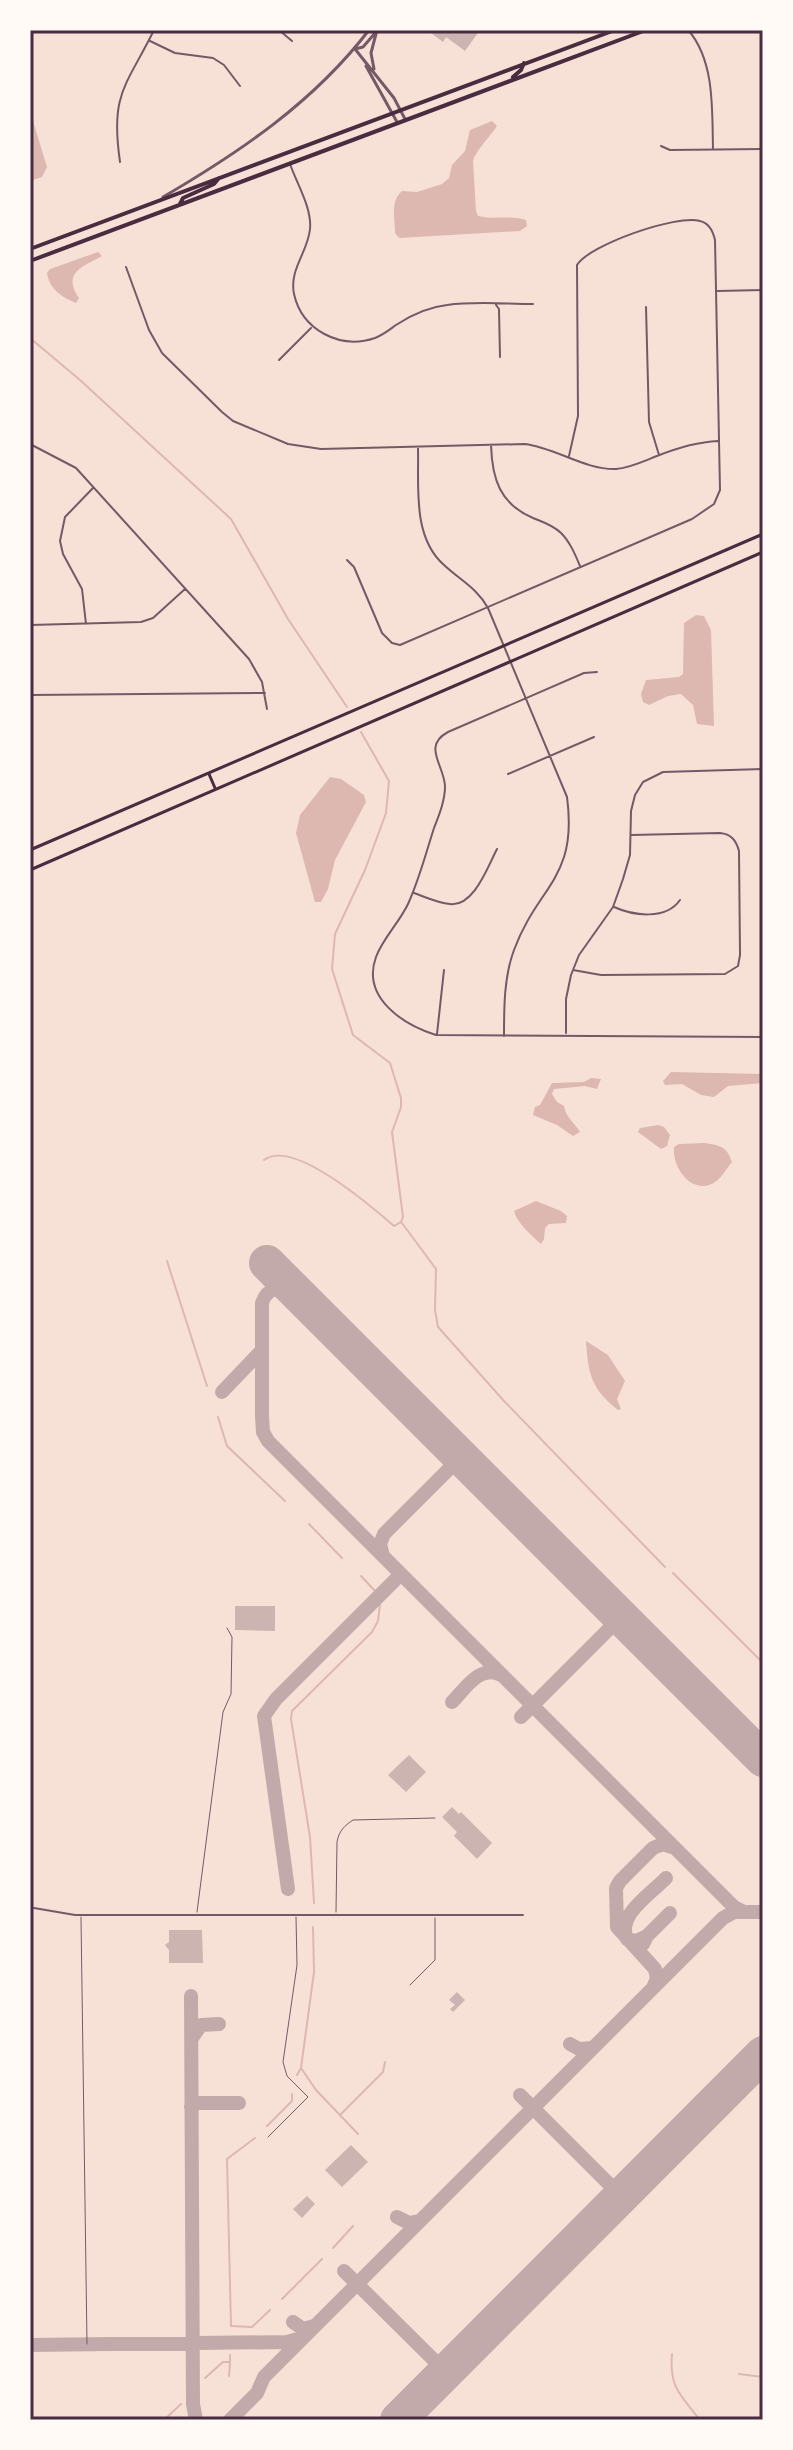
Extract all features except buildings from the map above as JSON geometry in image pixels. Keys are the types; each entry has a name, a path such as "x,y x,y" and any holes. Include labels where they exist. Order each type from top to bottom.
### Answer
{"main road":[{"path":"30,249 613,30"},
{"path":"30,261 646,30"},
{"path":"508,81 525,62"},
{"path":"180,204 183,198 214,184 220,178"},
{"path":"30,850 763,534"},
{"path":"30,870 763,552"},
{"path":"209,774 215,788"}],"street":[{"path":"120,162 116,118 119,98 154,30"},
{"path":"279,30 292,41"},
{"path":"160,199 270,128 355,49 369,30"},
{"path":"355,49 363,47 377,30"},
{"path":"375,73 371,53 377,30"},
{"path":"689,31 696,40 710,84 713,149"},
{"path":"149,41 175,53 213,58 224,65 240,86"},
{"path":"355,49 397,122"},
{"path":"364,62 375,73 405,119"},
{"path":"661,146 670,150 763,149"},
{"path":"290,164 306,206 310,227 295,271 294,292 312,327 330,338 366,340 383,334 411,316 448,304 533,304"},
{"path":"347,560 354,567 382,633 392,643 407,643 704,513 714,504 720,490 714,234 702,221 671,221 590,252 577,265 578,416 569,456"},
{"path":"126,267 149,330 162,353 233,421 273,439 304,447 535,445 613,469 629,467 683,446 719,441"},
{"path":"716,291 763,290"},
{"path":"495,304 499,309 500,357"},
{"path":"646,307 649,422 659,455"},
{"path":"279,360 312,327"},
{"path":"30,444 69,463 249,659 265,693 267,709"},
{"path":"491,445 493,473 504,497 522,513 559,531 570,544 580,568"},
{"path":"418,446 421,521 427,544 444,565 480,594 488,608 567,797 570,822 567,851 556,879 523,930 513,953 505,991 504,1037"},
{"path":"86,625 82,589 63,554 60,541 65,517 94,488"},
{"path":"30,625 141,622 153,618 185,589"},
{"path":"597,672 584,673 443,734 435,744 434,752 444,782 444,797 406,908 374,964 374,982 384,1005 417,1028 436,1035 763,1037"},
{"path":"30,695 265,693"},
{"path":"508,774 594,737"},
{"path":"566,1034 566,999 573,970 579,955 613,907 627,867 633,803 638,789 647,779 663,772 763,769"},
{"path":"573,970 601,975 725,974 738,966 739,851 733,838 720,833 631,835"},
{"path":"412,892 448,904 461,903 471,895 497,849"},
{"path":"613,907 628,912 666,913 680,900"},
{"path":"436,1035 444,970"},
{"path":"31,1907 81,1915 523,1915"}],"lane":[{"path":"196,1915 224,1709 231,1694 232,1637 227,1628"},
{"path":"336,1915 337,1842 339,1832 345,1825 353,1820 435,1818"},
{"path":"81,1915 87,2344"},
{"path":"268,2137 308,2097 287,2076 283,2062 297,1965 296,1915"},
{"path":"410,1985 435,1960 435,1915"}],"shaded area":[{"path":"30,111 47,167 42,177 30,181"},
{"path":"492,121 497,126 473,161 476,211 478,216 526,220 527,226 520,231 399,238 395,233 394,216 398,195 402,191 417,192 442,184 449,178 452,165 465,151 470,130"},
{"path":"98,252 102,256 81,268 74,277 74,289 79,298 76,303 53,288 47,273 50,269"},
{"path":"696,615 704,616 711,630 714,726 697,724 693,705 681,694 649,705 643,702 641,694 646,680 683,674 684,623"},
{"path":"330,777 341,779 364,795 366,802 335,860 328,889 321,902 315,902 296,833 300,815"},
{"path":"671,1072 763,1074 763,1083 728,1086 714,1097 701,1095 682,1084 665,1085 663,1081"},
{"path":"591,1078 601,1079 597,1089 585,1086 554,1089 552,1094 564,1106 580,1132 573,1136 533,1115 552,1083 584,1082"},
{"path":"658,1125 670,1135 667,1146 661,1149 638,1132 640,1128"},
{"path":"704,1143 722,1147 732,1162 716,1181 701,1186 683,1175 674,1147"},
{"path":"536,1201 567,1216 566,1223 549,1224 545,1228 541,1244 521,1224 514,1211"},
{"path":"586,1341 608,1355 625,1381 617,1399 621,1409 618,1410 602,1395 593,1380"}],"waterway":[{"path":"30,338 231,519 288,619 347,707"},
{"path":"264,1160 277,1156 293,1158 312,1166 394,1226 401,1222 403,1217 392,1132 401,1098 390,1063 353,1035 332,969 335,934 365,870 386,813 389,781 361,732"},
{"path":"402,1223 436,1269 435,1310 438,1327 504,1401 665,1567"},
{"path":"167,1261 207,1386"},
{"path":"218,1417 227,1446 285,1501"},
{"path":"309,1524 342,1558"},
{"path":"673,1573 763,1663"},
{"path":"361,1576 375,1591"},
{"path":"314,1903 310,1837 292,1711 372,1632 378,1621 380,1604"},
{"path":"297,2075 301,2068 314,1972 313,1927"},
{"path":"340,2115 383,2072 385,2062"},
{"path":"301,2068 316,2090 358,2134"},
{"path":"267,2126 292,2101 292,2094"},
{"path":"255,2138 227,2159 231,2326 252,2327 270,2310"},
{"path":"333,2248 353,2226"},
{"path":"282,2299 322,2259"},
{"path":"672,2354 675,2383 700,2420"},
{"path":"205,2378 223,2362 230,2362 230,2355"},
{"path":"229,2376 230,2363"},
{"path":"739,2374 763,2377"},
{"path":"164,2420 181,2404"}],"taxiway":[{"path":"294,1290 274,1289 262,1303 262,1416 263,1432 268,1441 734,1907 744,1912"},
{"path":"222,1392 262,1350"},
{"path":"383,1556 380,1544 384,1534 461,1457"},
{"path":"288,1889 264,1716 276,1699 401,1574"},
{"path":"521,1717 621,1617"},
{"path":"452,1702 480,1675 493,1672 501,1675"},
{"path":"653,1988 657,1978 655,1969 617,1927 616,1888 653,1848 663,1844 675,1848"},
{"path":"647,1936 636,1941 627,1939 626,1922 637,1906 666,1878"},
{"path":"230,2420 257,2393 264,2377 723,1918 734,1912 763,1912"},
{"path":"643,1944 670,1913"},
{"path":"191,1996 193,2404 196,2420"},
{"path":"192,2038 201,2025 219,2024"},
{"path":"570,2044 579,2049 593,2048"},
{"path":"520,2095 621,2196"},
{"path":"191,2107 196,2103 239,2103"},
{"path":"397,2217 409,2223 419,2221"},
{"path":"344,2271 446,2372"},
{"path":"293,2322 303,2329 314,2326"},
{"path":"30,2345 287,2342 301,2338"}],"runway":[{"path":"267,1263 763,1759"},
{"path":"398,2420 763,2054"}]}
